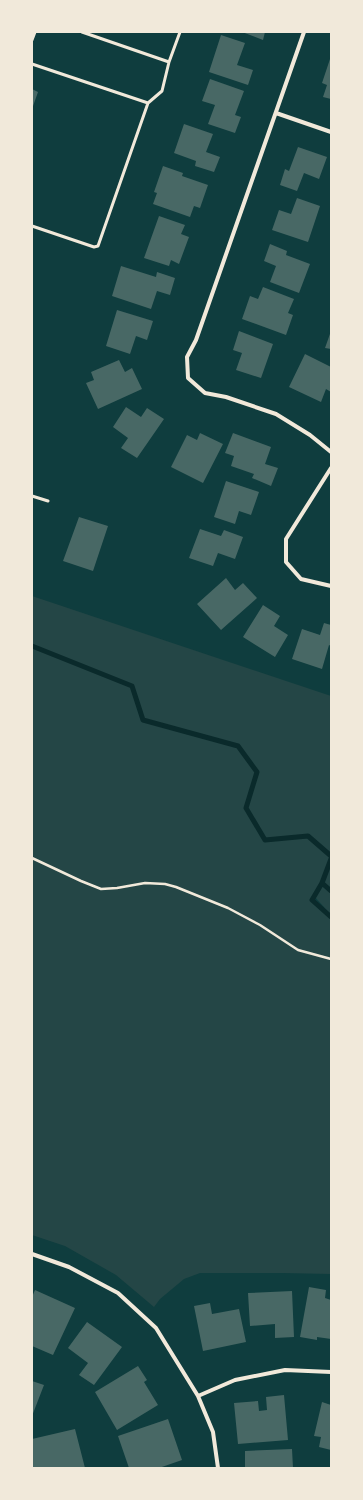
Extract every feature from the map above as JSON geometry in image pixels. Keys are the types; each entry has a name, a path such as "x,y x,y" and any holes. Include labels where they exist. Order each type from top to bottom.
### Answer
{"street":[{"path":"304,32 196,340 188,357 188,378 205,393 226,397 276,414 310,435 331,452"},
{"path":"276,113 331,132"},
{"path":"331,468 286,539 286,562 301,579 331,586"},
{"path":"32,1254 68,1267 118,1293 156,1328 198,1396 213,1432 218,1468"},
{"path":"198,1396 235,1380 285,1370 331,1372"}],"lane":[{"path":"32,40 35,32"},
{"path":"82,32 169,62"},
{"path":"32,226 94,248 98,246 148,103 162,91 169,62 180,32"},
{"path":"32,64 148,103"},
{"path":"32,496 48,501"}],"path":[{"path":"32,858 101,889 145,883 165,884 176,887 228,908 264,928 298,950 331,959"}],"shaded area":[{"path":"32,596 331,696 331,915 315,897 312,900 331,917 331,1274 200,1273 184,1279 160,1299 154,1307 116,1275 65,1246 32,1235"}],"building":[{"path":"242,32 265,32 263,40"},
{"path":"221,35 245,43 237,65 253,70 248,85 209,72"},
{"path":"330,59 331,99 323,97 327,85 322,83"},
{"path":"210,79 244,91 235,115 241,117 235,133 208,124 215,105 202,101"},
{"path":"32,89 38,92 32,109"},
{"path":"184,124 213,134 206,152 220,157 214,172 195,166 196,161 174,153"},
{"path":"298,147 327,157 319,179 304,173 297,191 280,185 285,169 289,171"},
{"path":"163,166 183,173 182,176 208,185 200,208 194,206 190,217 153,204 157,193 154,192"},
{"path":"297,198 320,206 308,242 272,230 279,210 291,214"},
{"path":"159,216 185,225 181,234 189,237 179,264 171,260 169,266 144,258"},
{"path":"270,244 287,251 286,255 310,264 299,293 270,282 276,266 264,261"},
{"path":"121,266 156,277 157,272 175,278 170,295 157,291 151,309 112,296"},
{"path":"263,287 294,299 288,313 293,315 286,335 242,319 250,296 258,299"},
{"path":"117,310 153,321 147,340 136,336 130,354 106,346"},
{"path":"239,331 273,344 261,378 236,370 242,353 233,350"},
{"path":"331,331 331,349 325,348"},
{"path":"305,354 331,367 331,392 326,389 321,402 289,387"},
{"path":"119,360 125,372 132,368 142,389 98,409 86,383 94,380 91,372"},
{"path":"126,407 141,417 147,408 164,419 137,458 121,448 128,438 113,427"},
{"path":"200,433 223,444 203,483 171,467 187,435 197,440"},
{"path":"233,433 271,447 265,464 278,468 271,486 252,478 254,474 231,466 234,456 225,453"},
{"path":"226,481 259,492 251,515 239,511 235,524 214,517"},
{"path":"79,517 108,526 93,571 63,561"},
{"path":"200,529 221,536 224,530 243,537 235,559 218,553 213,566 189,558"},
{"path":"226,578 235,590 243,583 257,598 221,630 197,604"},
{"path":"263,605 280,616 274,626 288,635 275,657 243,637"},
{"path":"324,623 331,625 331,646 329,645 322,669 292,659 302,629 320,635"},
{"path":"309,1287 326,1290 325,1298 331,1300 331,1339 317,1337 317,1340 300,1337"},
{"path":"35,1290 75,1308 53,1355 32,1346 32,1297"},
{"path":"292,1291 294,1337 275,1338 275,1324 250,1326 248,1293"},
{"path":"210,1303 212,1314 239,1309 246,1342 203,1351 194,1306"},
{"path":"87,1322 122,1347 94,1385 79,1375 88,1363 68,1348"},
{"path":"138,1366 147,1380 144,1382 158,1405 117,1430 95,1392"},
{"path":"32,1381 44,1385 32,1416"},
{"path":"284,1395 288,1440 238,1444 234,1403 258,1401 259,1411 267,1410 266,1397"},
{"path":"322,1402 331,1405 331,1450 319,1447 321,1437 314,1436"},
{"path":"168,1419 182,1460 159,1468 129,1468 118,1436"},
{"path":"75,1429 85,1468 32,1468 32,1439"},
{"path":"292,1449 293,1468 245,1468 245,1451"}],"waterway":[{"path":"32,646 132,686 143,720 238,746 257,772 246,808 265,840 308,836 331,856"},
{"path":"331,859 322,883 312,900 331,917"},
{"path":"322,883 331,891"}]}
